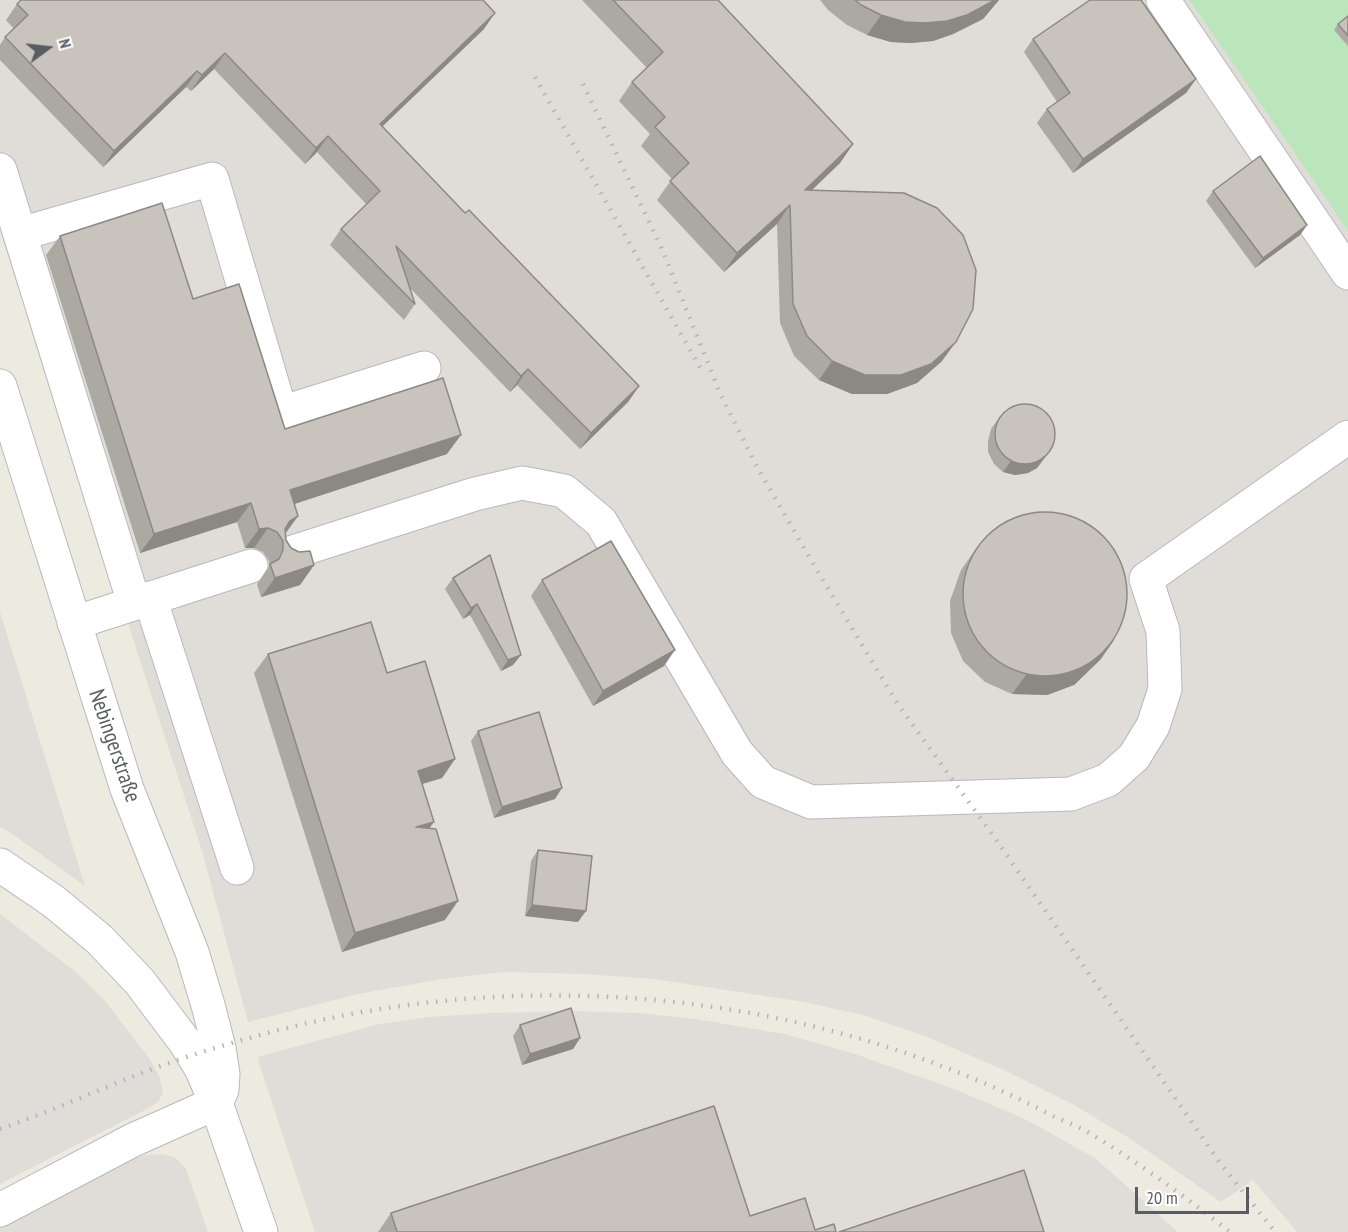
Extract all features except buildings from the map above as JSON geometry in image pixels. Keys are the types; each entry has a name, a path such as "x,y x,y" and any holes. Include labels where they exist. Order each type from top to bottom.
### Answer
{"street":[{"path":"1163,0 1348,273"},
{"path":"0,170 142,601 237,868"},
{"path":"20,234 212,179 281,413 424,368"},
{"name":"Nebingerstraße","path":"0,386 127,789 192,952 208,1005 223,1074 222,1090 216,1103"},
{"path":"290,553 475,494 522,483 564,491 601,522 737,753 763,782 811,802 1071,794 1108,780 1134,757 1153,726 1165,689 1163,631 1146,579 1348,437"},
{"path":"74,623 251,566"},
{"path":"0,865 54,901 99,939 156,1002 194,1056 216,1103 261,1232"},
{"path":"0,1210 133,1140 216,1103"}],"shaded area":[{"path":"0,0 1189,0 1348,231 1348,1232 1297,1232 1253,1180 1221,1202 1132,1140 1074,1105 1004,1070 925,1036 863,1015 804,1002 654,979 504,972 442,979 358,994 248,1022 202,851 0,230"},
{"path":"0,612 85,886 0,827"},
{"path":"0,914 76,972 105,1001 149,1058 159,1076 163,1091 159,1101 147,1109 0,1184"},
{"path":"571,1011 638,1013 696,1019 784,1034 852,1053 957,1090 1027,1120 1095,1158 1178,1232 315,1232 257,1057 380,1024 429,1017"},
{"path":"163,1154 176,1158 186,1169 208,1232 0,1232 0,1227 130,1158"}],"green space":[{"path":"1189,0 1348,0 1348,231"}],"railway":[{"path":"535,77 702,371"},
{"path":"583,84 662,249 720,393 757,467 818,572 899,706 997,841 1220,1163 1275,1232"},
{"path":"0,1129 148,1070 193,1055 253,1037 343,1016 433,1002 525,996 616,997 707,1006 797,1023 886,1047 972,1078 1091,1134 1131,1159 1230,1232"}]}
